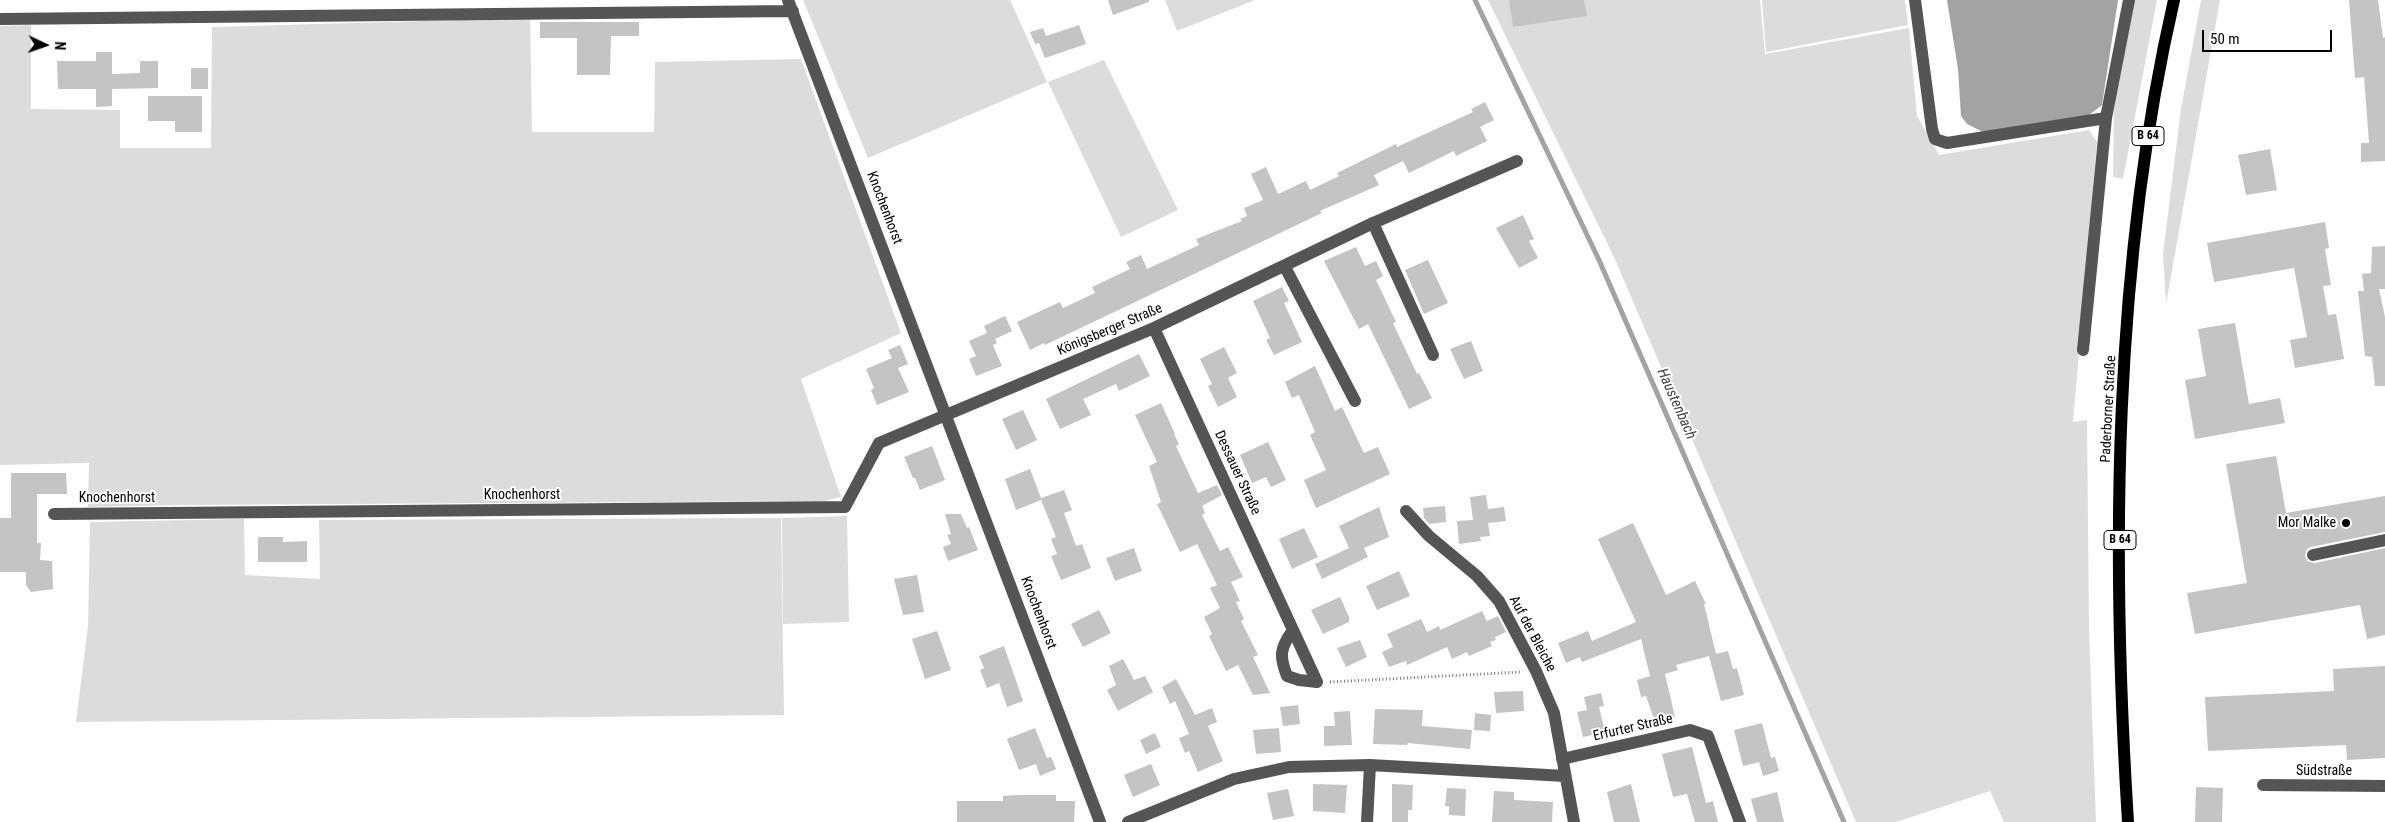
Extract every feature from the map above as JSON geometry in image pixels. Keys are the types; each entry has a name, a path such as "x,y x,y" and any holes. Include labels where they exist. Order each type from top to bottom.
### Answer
{"main road":[{"name":"Paderborner Straße","path":"2128,822 2119,592 2120,499 2127,341 2133,258 2144,171 2159,76 2174,0"}],"street":[{"path":"1914,0 1935,139 1947,143 2106,118"},
{"path":"2083,350 2106,118 2129,0"},
{"name":"Knochenhorst","path":"0,19 790,5 1100,822"},
{"name":"Königsberger Straße","path":"946,416 1154,328 1373,224 1517,160"},
{"path":"1373,224 1433,354"},
{"path":"1285,267 1355,401"},
{"name":"Dessauer Straße","path":"1154,328 1317,682"},
{"name":"Knochenhorst","path":"54,514 845,507 879,443 946,416"},
{"name":"Auf der Bleiche","path":"1406,511 1428,536 1477,576 1499,601 1536,671 1554,713 1574,822"},
{"path":"2313,555 2385,540"},
{"path":"1293,630 1284,642 1280,660 1287,676 1299,680 1317,682"},
{"name":"Erfurter Straße","path":"1562,759 1690,730 1708,736 1740,822"},
{"path":"1367,822 1370,765"},
{"path":"1128,822 1234,779 1289,767 1370,765 1565,776"},
{"name":"Südstraße","path":"2263,785 2385,786"}],"path":[{"path":"1317,682 1536,671"}],"shaded area":[{"path":"803,0 1010,0 1047,82 868,158"},
{"path":"1165,0 1255,0 1177,31"},
{"path":"1488,0 1760,0 1765,54 1909,28 1917,116 1939,155 2089,130 2097,142 2073,422 2087,420 2089,628 2096,822 2004,822 1990,791 1896,822 1856,822 1614,257"},
{"path":"1762,0 1905,0 1908,25 1766,52"},
{"path":"1947,0 2118,0 2102,105 2089,115 1983,132 1967,124 1961,116 1958,69"},
{"path":"2132,0 2157,0 2123,179 2113,177 2114,110"},
{"path":"2201,0 2220,0 2166,304 2163,254 2181,109"},
{"path":"530,18 532,132 654,132 655,62 801,59 901,333 801,379 841,497 824,501 88,507 89,463 0,465 0,26 31,25 31,109 120,110 120,148 211,148 212,27"},
{"path":"1104,60 1178,210 1121,237 1048,82"},
{"path":"847,516 849,622 783,624 782,518"},
{"path":"781,518 784,715 76,722 88,626 90,522 244,519 245,575 320,579 319,520"}],"building":[{"path":"1108,0 1149,0 1149,2 1113,15"},
{"path":"1509,0 1584,0 1587,16 1513,27"},
{"path":"2349,0 2378,0 2383,38 2385,37 2385,161 2361,162 2361,143 2369,143 2364,77 2355,78"},
{"path":"540,22 639,22 639,36 611,36 610,75 577,75 577,38 540,38"},
{"path":"1079,25 1086,44 1045,58 1039,43 1035,44 1030,32 1043,28 1046,36"},
{"path":"96,52 112,52 112,74 140,73 140,61 158,61 158,88 112,89 112,106 96,107 96,89 58,89 57,61 96,61"},
{"path":"191,68 208,68 208,89 191,89"},
{"path":"148,96 202,96 202,132 175,132 175,121 148,121"},
{"path":"1485,102 1494,120 1480,127 1487,141 1456,156 1454,151 1409,173 1403,161 1374,175 1379,185 1320,211 1322,213 1045,345 1044,343 1030,350 1017,322 1060,302 1063,308 1095,293 1092,287 1130,269 1126,262 1141,255 1147,269 1199,245 1196,239 1242,221 1240,219 1247,216 1244,208 1263,200 1251,174 1266,167 1278,194 1306,181 1310,190 1339,176 1337,173 1396,144 1397,147 1473,112 1471,109"},
{"path":"2270,149 2277,190 2246,195 2238,155"},
{"path":"1523,215 1534,239 1529,241 1538,258 1519,268 1496,228"},
{"path":"2325,222 2329,248 2325,249 2331,285 2323,286 2328,315 2336,314 2344,359 2295,368 2290,340 2307,337 2294,268 2214,282 2207,243"},
{"path":"2385,246 2385,289 2379,289 2385,317 2385,386 2375,386 2372,357 2365,356 2358,291 2364,291 2362,274 2371,273 2372,247"},
{"path":"1356,247 1365,266 1376,261 1383,276 1376,280 1396,322 1393,323 1417,374 1419,373 1432,398 1409,409 1368,324 1359,329 1324,261"},
{"path":"1428,260 1448,303 1424,314 1405,270"},
{"path":"1282,287 1289,301 1284,303 1302,342 1274,355 1266,340 1270,338 1253,301"},
{"path":"1005,316 1012,331 995,339 997,343 993,345 1002,366 976,376 969,359 976,356 969,341 987,333 984,326"},
{"path":"2235,323 2249,404 2280,398 2285,423 2195,439 2185,380 2206,376 2198,329"},
{"path":"1471,341 1483,371 1464,379 1450,349"},
{"path":"900,345 908,364 898,368 909,392 877,405 871,390 874,388 866,369 892,358 888,350"},
{"path":"1224,347 1237,373 1228,378 1237,397 1218,407 1208,386 1212,384 1200,359"},
{"path":"1139,354 1150,376 1119,391 1116,384 1083,399 1091,415 1060,429 1046,399"},
{"path":"1315,366 1335,411 1342,407 1364,453 1378,447 1390,474 1316,508 1304,480 1326,470 1310,435 1315,432 1299,395 1292,398 1285,382"},
{"path":"1161,403 1179,444 1176,446 1198,493 1217,485 1222,495 1202,506 1205,513 1202,515 1220,551 1228,547 1243,577 1231,582 1240,601 1236,602 1244,619 1241,621 1258,655 1253,657 1270,693 1253,695 1238,665 1226,671 1209,636 1212,634 1204,617 1220,608 1210,588 1217,585 1197,544 1180,552 1157,504 1161,502 1149,466 1157,462 1135,415"},
{"path":"1023,410 1037,440 1016,450 1002,419"},
{"path":"1268,442 1286,480 1271,487 1266,477 1252,483 1240,455"},
{"path":"932,446 945,480 920,490 904,457"},
{"path":"2276,456 2286,513 2385,496 2385,532 2311,547 2307,549 2305,556 2307,561 2315,563 2385,548 2385,635 2367,639 2360,605 2195,634 2187,593 2247,583 2226,464"},
{"path":"1030,469 1041,498 1064,490 1072,510 1064,513 1076,546 1082,544 1091,568 1061,580 1051,556 1057,554 1051,539 1056,537 1041,500 1016,510 1005,479"},
{"path":"11,473 66,473 67,494 37,494 37,543 41,543 40,560 52,561 53,589 31,592 26,585 26,572 0,572 0,518 11,518"},
{"path":"1486,495 1488,509 1504,507 1506,521 1488,523 1490,536 1480,537 1481,541 1459,544 1457,521 1473,520 1470,497"},
{"path":"1445,506 1446,522 1429,524 1424,518 1423,508"},
{"path":"1379,507 1389,537 1364,548 1368,557 1322,579 1315,564 1349,548 1339,526"},
{"path":"945,514 961,514 967,528 969,527 978,550 948,561 943,547 951,544 947,535 951,534"},
{"path":"1633,523 1666,595 1695,581 1706,604 1704,604 1716,654 1728,651 1733,669 1737,668 1744,695 1721,701 1709,656 1676,665 1678,670 1665,674 1675,717 1655,722 1646,696 1641,697 1637,680 1650,676 1641,639 1582,662 1580,657 1566,663 1558,643 1588,631 1592,641 1636,622 1598,539"},
{"path":"1304,528 1318,557 1292,569 1279,539"},
{"path":"258,537 283,537 283,542 307,541 307,562 258,562"},
{"path":"1134,548 1142,571 1115,581 1106,558"},
{"path":"1399,571 1410,596 1377,610 1366,586"},
{"path":"917,575 924,612 903,615 894,579"},
{"path":"1340,597 1349,617 1349,622 1323,634 1311,610"},
{"path":"1099,610 1111,633 1083,647 1071,624"},
{"path":"1482,611 1487,621 1498,616 1506,632 1495,637 1496,640 1490,642 1492,646 1469,656 1467,652 1452,659 1447,647 1407,665 1406,661 1389,667 1382,652 1393,647 1387,634 1421,619 1427,632 1439,626 1440,630"},
{"path":"937,631 951,670 925,679 912,639"},
{"path":"1360,640 1367,657 1346,667 1337,648"},
{"path":"1004,646 1023,701 1007,707 999,683 987,688 980,670 984,668 979,656"},
{"path":"1123,659 1134,680 1145,676 1153,692 1118,711 1107,690 1116,685 1109,666"},
{"path":"2385,666 2385,758 2347,760 2346,745 2208,751 2205,697 2334,691 2333,669"},
{"path":"1176,679 1195,715 1212,708 1217,722 1208,726 1223,761 1198,772 1189,751 1185,753 1179,738 1189,734 1175,701 1170,704 1162,687"},
{"path":"1523,691 1524,711 1496,713 1494,692"},
{"path":"1601,693 1604,706 1599,707 1605,732 1583,737 1577,712 1587,710 1584,697"},
{"path":"1298,705 1300,724 1283,726 1280,707"},
{"path":"1375,709 1423,710 1422,726 1472,730 1470,749 1408,743 1407,745 1373,744"},
{"path":"1350,711 1352,745 1324,746 1324,726 1335,726 1334,712"},
{"path":"1475,713 1491,715 1490,731 1474,730"},
{"path":"1762,723 1771,758 1775,757 1779,771 1763,776 1759,762 1743,766 1734,730"},
{"path":"1035,728 1047,758 1051,757 1056,769 1040,776 1036,764 1019,770 1007,739"},
{"path":"1279,728 1281,752 1256,754 1253,730"},
{"path":"1155,733 1161,747 1146,754 1140,740"},
{"path":"1692,747 1706,803 1713,801 1718,822 1695,822 1687,794 1673,797 1662,754"},
{"path":"1151,764 1160,785 1133,797 1124,775"},
{"path":"1313,784 1347,785 1345,813 1313,811"},
{"path":"1392,784 1413,785 1412,810 1408,810 1408,822 1392,822"},
{"path":"1631,784 1640,822 1614,822 1607,792"},
{"path":"2196,787 2223,788 2222,822 2195,822"},
{"path":"1447,788 1466,789 1465,816 1449,815 1449,806 1445,806"},
{"path":"1288,789 1294,816 1273,820 1267,793"},
{"path":"1494,791 1514,792 1514,800 1553,802 1552,822 1492,822"},
{"path":"1777,792 1784,822 1757,822 1751,799"},
{"path":"1056,795 1056,801 1075,801 1074,822 957,822 957,801 1003,801 1003,796"}],"waterway":[{"name":"Haustenbach","path":"1475,0 1599,260 1844,822"}],"place":[{"name":"Mor Malke","path":"2346,523"}]}
